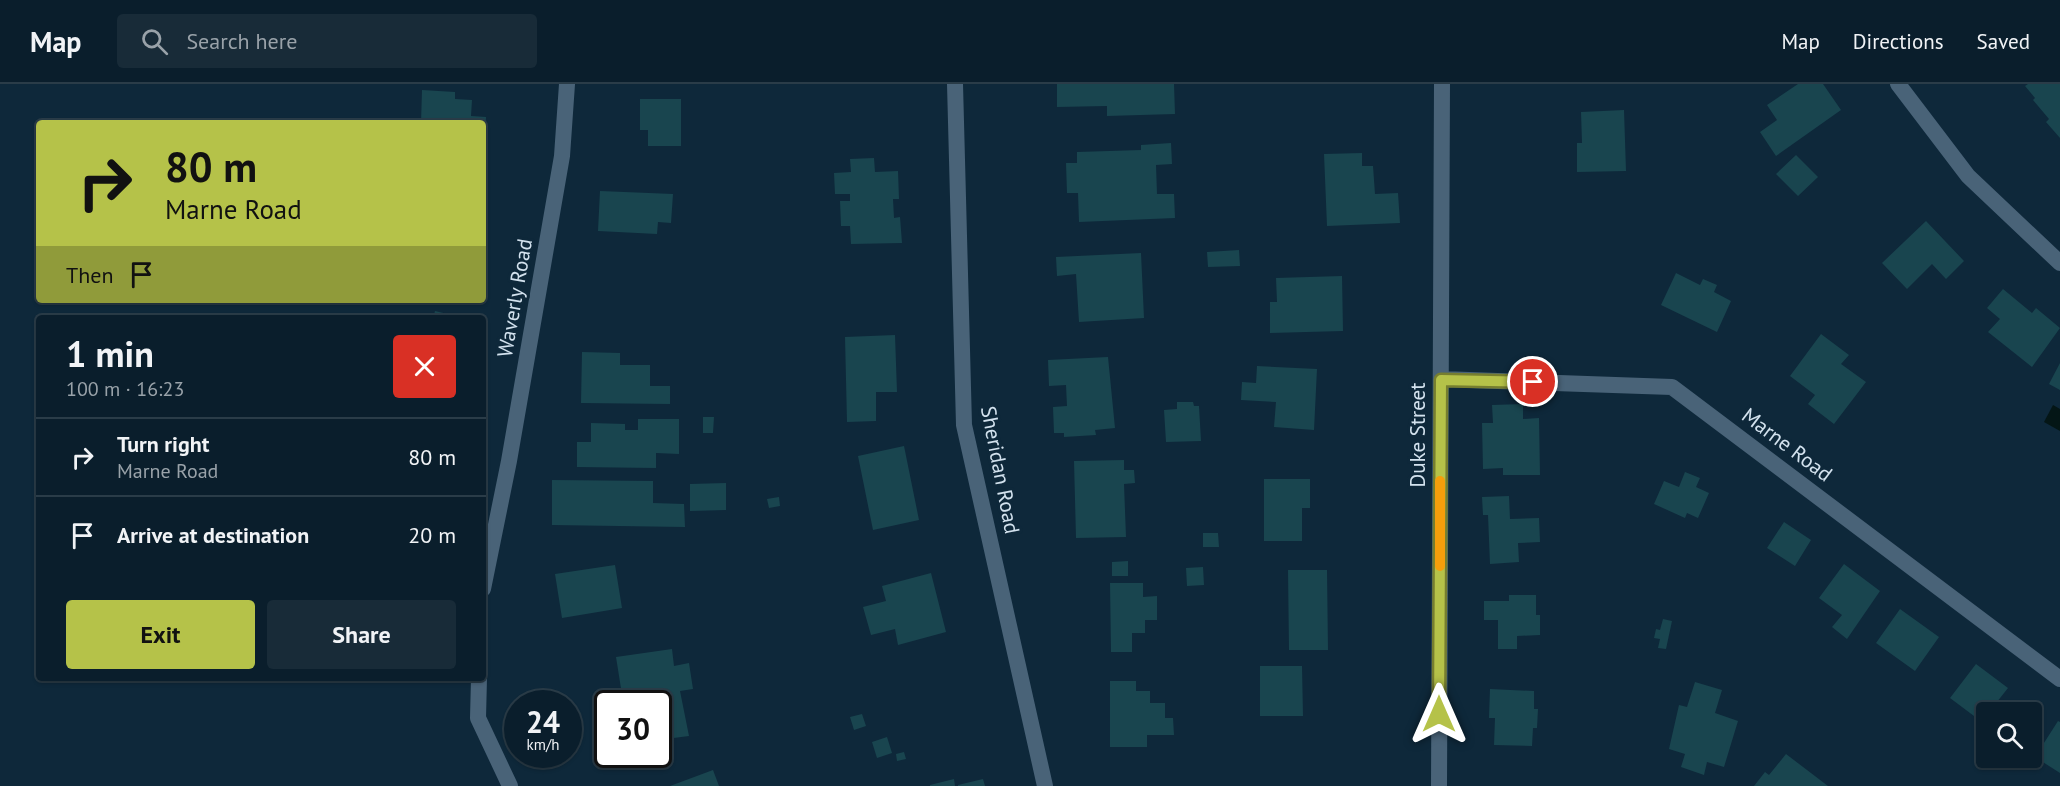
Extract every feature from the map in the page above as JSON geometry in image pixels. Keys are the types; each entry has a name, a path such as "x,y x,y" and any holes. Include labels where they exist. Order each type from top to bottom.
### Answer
{"street":[{"name":"Waverly Road","path":"486,574 509,460 562,156 567,84"},
{"name":"Sheridan Road","path":"955,84 964,425 1045,786"},
{"name":"Duke Street","path":"1438,786 1442,84"},
{"path":"1898,84 1968,176 2060,263"},
{"name":"Marne Road","path":"1441,380 1672,387 2060,679"},
{"path":"479,681 478,718 510,786"}],"shaded area":[{"path":"2053,405 2060,409 2060,431 2044,422"}],"building":[{"path":"1057,84 1174,84 1175,114 1107,116 1107,106 1057,107"},
{"path":"1798,84 1823,84 1841,110 1776,156 1760,132 1777,120 1767,105"},
{"path":"2028,84 2060,84 2060,138 2046,122 2049,119 2033,100 2035,98 2025,86"},
{"path":"422,90 455,92 455,99 472,100 471,116 486,117 486,120 421,120"},
{"path":"640,99 681,99 681,146 648,146 648,130 640,130"},
{"path":"1624,110 1626,171 1577,172 1577,143 1582,143 1581,112"},
{"path":"1171,143 1172,164 1156,165 1157,194 1174,194 1175,218 1079,222 1078,193 1067,193 1066,163 1077,163 1077,152 1141,150 1141,145"},
{"path":"1362,153 1362,166 1373,166 1375,194 1398,193 1400,223 1327,226 1324,154"},
{"path":"1796,155 1818,177 1798,196 1776,174"},
{"path":"874,158 875,172 898,171 899,199 893,199 894,218 900,217 902,243 851,244 850,226 841,226 840,201 850,201 850,194 835,194 834,173 851,172 850,159"},
{"path":"600,191 673,194 671,223 658,222 657,234 598,231"},
{"path":"1926,221 1964,261 1946,279 1932,264 1907,289 1882,263"},
{"path":"1239,250 1240,266 1208,267 1207,252"},
{"path":"1141,253 1144,318 1079,322 1076,274 1057,276 1056,257"},
{"path":"1676,273 1700,285 1703,279 1717,285 1714,292 1731,301 1717,332 1661,305"},
{"path":"1342,276 1343,331 1270,333 1270,302 1277,302 1276,278"},
{"path":"2003,289 2032,313 2036,308 2060,328 2032,367 1988,332 2000,319 1987,308"},
{"path":"435,311 452,315 434,315"},
{"path":"1821,334 1849,355 1841,364 1866,382 1834,424 1808,404 1815,395 1790,376"},
{"path":"895,335 897,392 876,392 876,421 847,422 845,337"},
{"path":"582,352 620,353 620,365 650,365 650,386 670,386 670,404 581,403"},
{"path":"1108,357 1115,428 1095,430 1096,435 1064,437 1064,433 1054,433 1053,407 1067,406 1066,385 1049,386 1048,360"},
{"path":"2060,363 2060,390 2049,384"},
{"path":"1257,366 1317,369 1314,430 1274,427 1276,402 1241,400 1242,382 1256,383"},
{"path":"1177,402 1193,402 1194,406 1199,406 1201,441 1166,442 1164,410 1177,409"},
{"path":"1523,404 1523,419 1539,418 1540,475 1503,475 1503,468 1483,469 1482,423 1493,423 1492,405"},
{"path":"703,417 714,417 713,433 703,433"},
{"path":"638,419 679,419 679,454 656,453 656,468 577,467 577,442 591,442 591,423 625,424 625,430 638,430"},
{"path":"904,446 919,520 873,530 858,456"},
{"path":"1124,460 1124,470 1134,470 1135,483 1124,484 1126,537 1076,538 1074,461"},
{"path":"1685,472 1700,478 1696,487 1709,493 1698,518 1687,513 1685,518 1654,504 1664,481 1679,487"},
{"path":"1264,479 1310,479 1310,508 1302,508 1302,541 1264,541"},
{"path":"552,480 653,481 653,503 684,504 685,527 552,525"},
{"path":"726,483 726,510 690,511 690,484"},
{"path":"1509,496 1510,519 1539,518 1540,542 1518,543 1519,562 1490,564 1488,515 1483,515 1482,497"},
{"path":"779,497 780,506 769,508 767,499"},
{"path":"1784,522 1811,540 1795,566 1767,548"},
{"path":"1203,533 1218,533 1219,547 1203,547"},
{"path":"1128,561 1128,576 1112,576 1112,562"},
{"path":"1844,564 1880,591 1847,639 1832,627 1842,615 1819,598"},
{"path":"615,565 622,608 562,618 555,574"},
{"path":"1203,567 1204,585 1187,586 1186,568"},
{"path":"1288,570 1327,570 1328,650 1289,650"},
{"path":"931,573 946,632 898,645 895,629 871,635 863,607 886,601 882,586"},
{"path":"1110,583 1143,583 1143,597 1157,596 1157,620 1145,620 1145,633 1132,633 1132,652 1111,652"},
{"path":"1509,595 1536,595 1536,615 1540,615 1540,635 1517,636 1517,649 1498,649 1498,620 1484,620 1484,601 1509,601"},
{"path":"1900,609 1939,637 1915,671 1876,643"},
{"path":"1663,619 1672,621 1666,649 1658,648 1660,639 1654,638 1656,629 1660,630"},
{"path":"672,649 674,666 689,663 693,689 680,691 689,736 672,738 672,690 621,690 616,657"},
{"path":"1976,664 2008,688 1997,702 1976,702 1976,718 1950,698"},
{"path":"1260,666 1302,666 1303,716 1260,716"},
{"path":"1110,681 1136,681 1136,691 1150,691 1150,703 1165,703 1165,718 1173,718 1174,735 1147,735 1147,747 1110,747"},
{"path":"1695,682 1722,690 1715,713 1738,721 1724,767 1707,762 1704,775 1681,767 1685,754 1669,749 1679,705 1687,707"},
{"path":"1490,689 1534,691 1534,709 1538,709 1537,728 1533,728 1532,746 1494,745 1495,718 1489,718"},
{"path":"862,714 866,726 854,730 850,717"},
{"path":"2058,721 2060,722 2060,773 2042,761 2042,746"},
{"path":"887,737 892,753 877,758 872,742"},
{"path":"904,752 906,759 897,761 896,754"},
{"path":"1786,754 1828,786 1754,786 1765,772 1769,775"},
{"path":"713,770 719,786 670,786"},
{"path":"954,779 955,786 930,786 930,785"},
{"path":"983,779 985,786 958,786 958,785"}],"slow traffic":[{"path":"1440,481 1440,566"}],"route":[{"path":"1439,714 1441,380 1533,382"}]}
